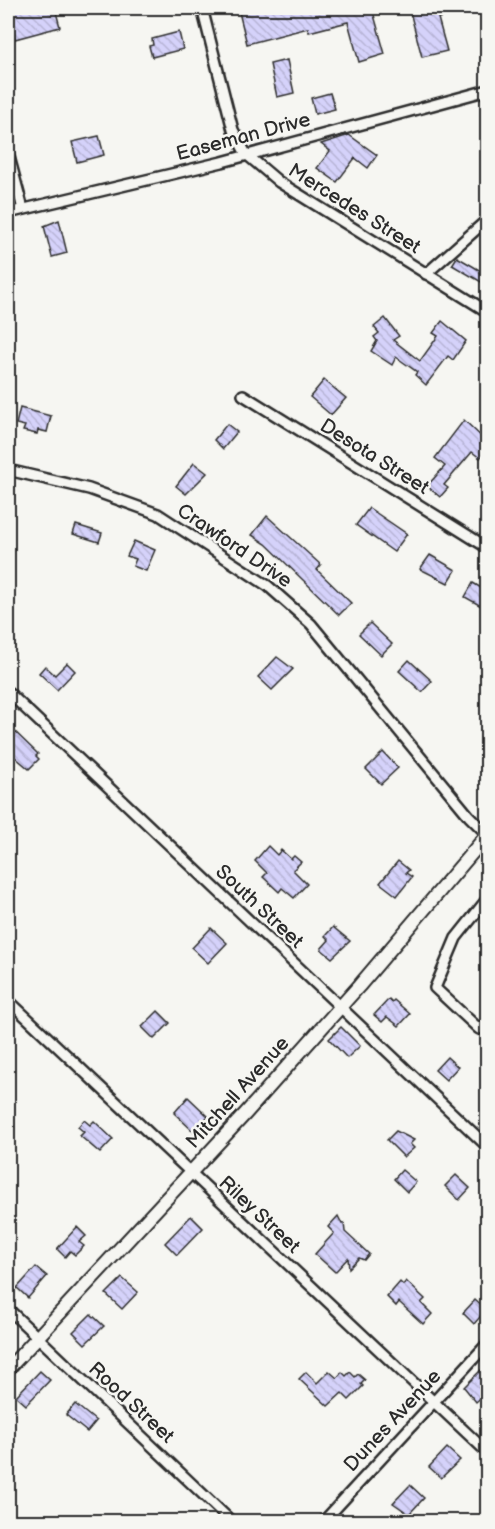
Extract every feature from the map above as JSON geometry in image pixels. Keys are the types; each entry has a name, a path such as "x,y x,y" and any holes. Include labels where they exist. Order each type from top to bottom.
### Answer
{"street":[{"name":"Mercedes Street","path":"202,8 233,130 246,154 279,182 488,312"},
{"name":"Easeman Drive","path":"8,213 222,162 488,90"},
{"path":"8,153 23,209"},
{"path":"426,274 488,219"},
{"name":"Desota Street","path":"243,394 488,548"},
{"name":"Crawford Drive","path":"8,470 88,489 158,514 268,586 311,624 487,835"},
{"name":"South Street","path":"8,692 488,1146"},
{"name":"Mitchell Avenue","path":"8,1369 340,1007 487,835"},
{"path":"488,898 456,938 435,988 479,1029 488,1022"},
{"name":"Riley Street","path":"8,1000 488,1453"},
{"name":"Rood Street","path":"8,1309 232,1521"},
{"name":"Dunes Avenue","path":"323,1521 488,1343"}],"building":[{"path":"8,8 55,8 60,27 15,39"},
{"path":"238,8 372,8 385,54 359,62 348,22 309,32 308,28 247,44"},
{"path":"409,8 468,8 468,11 438,18 447,51 422,57"},
{"path":"179,32 183,49 152,57 149,46 153,45 152,39"},
{"path":"287,60 294,93 277,97 270,64"},
{"path":"330,93 335,109 315,114 311,98"},
{"path":"349,135 377,155 368,168 355,158 337,182 317,168 330,151 321,144"},
{"path":"99,136 104,155 77,162 72,142"},
{"path":"59,220 67,253 52,257 44,226"},
{"path":"457,257 488,275 483,283 452,265"},
{"path":"385,318 399,336 393,340 420,361 438,336 433,333 442,321 466,341 453,360 448,356 426,385 415,375 417,372 396,357 392,365 371,351 377,341 374,337 379,333 374,327"},
{"path":"324,380 346,398 331,415 310,397"},
{"path":"20,408 51,416 47,432 38,430 37,434 23,431 25,426 16,424"},
{"path":"464,420 488,443 488,448 480,458 472,452 444,485 448,488 440,497 427,486 445,466 435,458"},
{"path":"227,424 237,432 223,449 214,440"},
{"path":"194,463 207,473 186,494 176,486"},
{"path":"369,508 407,534 394,552 356,525"},
{"path":"267,516 321,565 317,570 351,603 339,615 266,544 252,535"},
{"path":"76,525 102,533 99,542 73,534"},
{"path":"134,541 155,550 146,571 133,566 136,559 127,556"},
{"path":"430,555 456,570 448,583 420,569"},
{"path":"473,583 488,592 488,610 465,597"},
{"path":"370,623 392,644 381,655 359,634"},
{"path":"277,657 293,669 272,690 258,677"},
{"path":"409,660 432,681 422,692 399,671"},
{"path":"67,663 75,671 57,690 39,673 45,666 55,675"},
{"path":"8,725 38,754 36,756 39,759 29,769 8,751"},
{"path":"383,752 398,768 381,784 366,769"},
{"path":"268,846 277,855 281,850 291,859 294,856 301,862 293,870 307,884 294,898 282,888 279,892 263,877 267,873 255,861"},
{"path":"398,861 409,870 406,873 412,877 397,896 380,883"},
{"path":"333,927 350,941 332,958 321,949 329,940 325,936"},
{"path":"211,928 227,943 208,963 192,948"},
{"path":"389,999 392,1002 394,1000 410,1014 399,1026 387,1017 382,1022 374,1015"},
{"path":"158,1011 170,1023 154,1039 142,1027"},
{"path":"341,1027 360,1046 347,1058 329,1039"},
{"path":"447,1057 458,1067 446,1080 435,1070"},
{"path":"188,1097 208,1116 194,1132 174,1113"},
{"path":"84,1120 90,1125 94,1121 113,1139 100,1153 80,1136 84,1132 78,1127"},
{"path":"396,1131 414,1140 410,1144 414,1148 404,1157 387,1140"},
{"path":"402,1170 416,1182 407,1192 394,1179"},
{"path":"456,1175 470,1188 459,1200 445,1186"},
{"path":"191,1216 203,1228 177,1255 165,1243"},
{"path":"338,1216 342,1224 344,1223 345,1232 369,1254 364,1260 359,1258 349,1268 348,1258 335,1272 315,1254 334,1233 328,1227"},
{"path":"77,1227 86,1236 79,1242 84,1246 75,1255 70,1251 65,1257 57,1249"},
{"path":"36,1267 47,1276 28,1298 17,1288"},
{"path":"122,1278 138,1292 122,1309 106,1294"},
{"path":"406,1281 425,1299 421,1303 432,1314 423,1324 399,1302 396,1306 387,1297 400,1282 403,1285"},
{"path":"475,1300 486,1310 474,1324 463,1313"},
{"path":"91,1314 104,1326 85,1344 73,1332"},
{"path":"481,1370 488,1377 488,1391 476,1402 464,1387"},
{"path":"40,1371 50,1380 26,1405 16,1396"},
{"path":"329,1371 337,1378 342,1372 346,1376 350,1372 355,1377 358,1374 365,1380 361,1384 363,1386 349,1400 342,1393 328,1406 299,1379 306,1372 317,1383"},
{"path":"75,1404 96,1421 87,1432 66,1415"},
{"path":"447,1448 460,1460 441,1478 429,1467"},
{"path":"410,1485 424,1498 409,1514 393,1503"}]}
